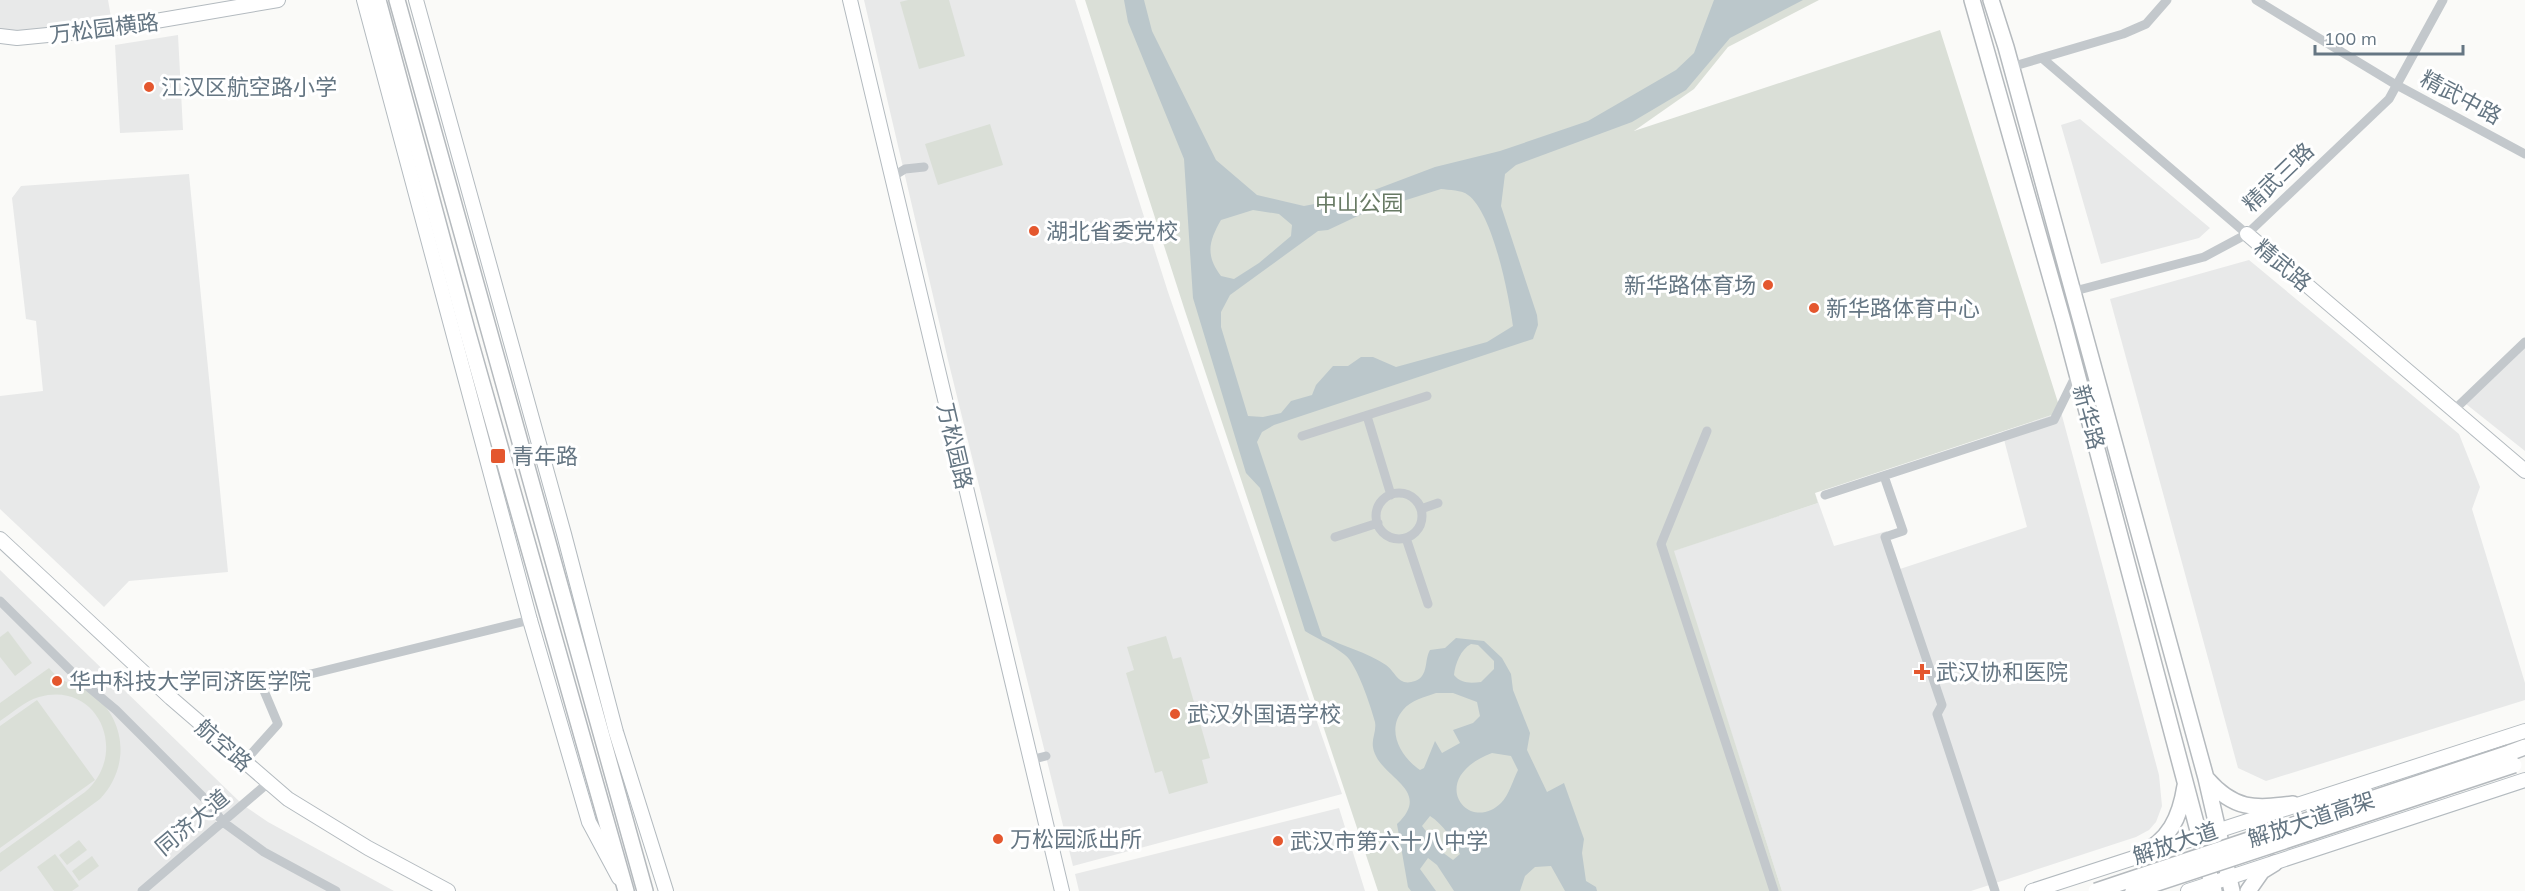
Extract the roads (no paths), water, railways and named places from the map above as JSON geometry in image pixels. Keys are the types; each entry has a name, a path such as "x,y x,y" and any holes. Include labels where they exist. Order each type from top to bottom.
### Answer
{"main road":[{"name":"万松园横路","path":"0,36 17,38 109,29 278,0"},
{"path":"363,0 535,639 589,822 626,891"},
{"path":"378,0 467,330 499,435 626,891"},
{"path":"397,0 645,891"},
{"path":"416,0 612,719 666,891"},
{"name":"万松园路","path":"850,0 1062,891"},
{"name":"新华路","path":"1972,0 1987,46 2077,373 2213,887"},
{"name":"新华路","path":"1990,0 2011,67 2206,778 2231,884"},
{"path":"434,201 445,303"},
{"name":"精武路","path":"2247,234 2525,471"},
{"path":"489,263 494,347"},
{"path":"459,357 499,435"},
{"name":"航空路","path":"0,539 171,698 268,783 321,821 448,891"},
{"path":"535,639 572,698"},
{"path":"612,719 619,802"},
{"name":"解放大道","path":"2032,891 2293,804 2525,731"},
{"name":"解放大道高架","path":"2133,891 2516,760 2525,747"},
{"name":"解放大道高架","path":"2096,891 2516,760"},
{"path":"2206,778 2220,794 2247,806 2263,808 2293,804"},
{"path":"2139,855 2152,849 2171,830 2182,802 2186,780"},
{"path":"2188,891 2231,884 2275,863 2525,780"},
{"path":"2248,891 2262,871 2275,863"}],"street":[{"path":"2011,67 2123,34 2146,24 2167,0"},
{"name":"精武中路","path":"2256,0 2398,85 2525,154"},
{"name":"精武三路","path":"2071,292 2204,256 2247,234 2389,99 2443,0"},
{"name":"精武路","path":"2042,58 2247,234"},
{"path":"892,177 905,170 924,167"},
{"path":"2453,411 2525,342"},
{"path":"1825,495 2054,420 2077,373"},
{"path":"1302,436 1427,396"},
{"path":"1367,416 1392,495"},
{"path":"1707,431 1661,544 1774,891"},
{"path":"1884,476 1903,531 1885,537 1942,705 1937,714 1995,891"},
{"path":"1399,493 1412,497 1421,509 1421,523 1406,538 1386,534 1378,523 1377,516 1381,503 1392,495 1399,493"},
{"path":"1421,509 1438,503"},
{"path":"1335,537 1378,523"},
{"path":"1406,538 1428,604"},
{"path":"0,601 71,672 116,710 207,801 223,822 264,852 336,891"},
{"path":"244,762 278,724 262,686 530,620"},
{"path":"1030,760 1046,756"},
{"name":"同济大道","path":"142,891 268,783"}],"place":[{"name":"江汉区航空路小学","path":"149,87"},
{"name":"湖北省委党校","path":"1034,231"},
{"name":"新华路体育场","path":"1768,285"},
{"name":"新华路体育中心","path":"1814,308"},
{"name":"青年路","path":"498,456"},
{"name":"武汉协和医院","path":"1922,672"},
{"name":"华中科技大学同济医学院","path":"57,681"},
{"name":"武汉外国语学校","path":"1175,714"},
{"name":"万松园派出所","path":"998,839"},
{"name":"武汉市第六十八中学","path":"1278,841"}],"park label":[{"name":"中山公园","path":"1359,203"}]}
